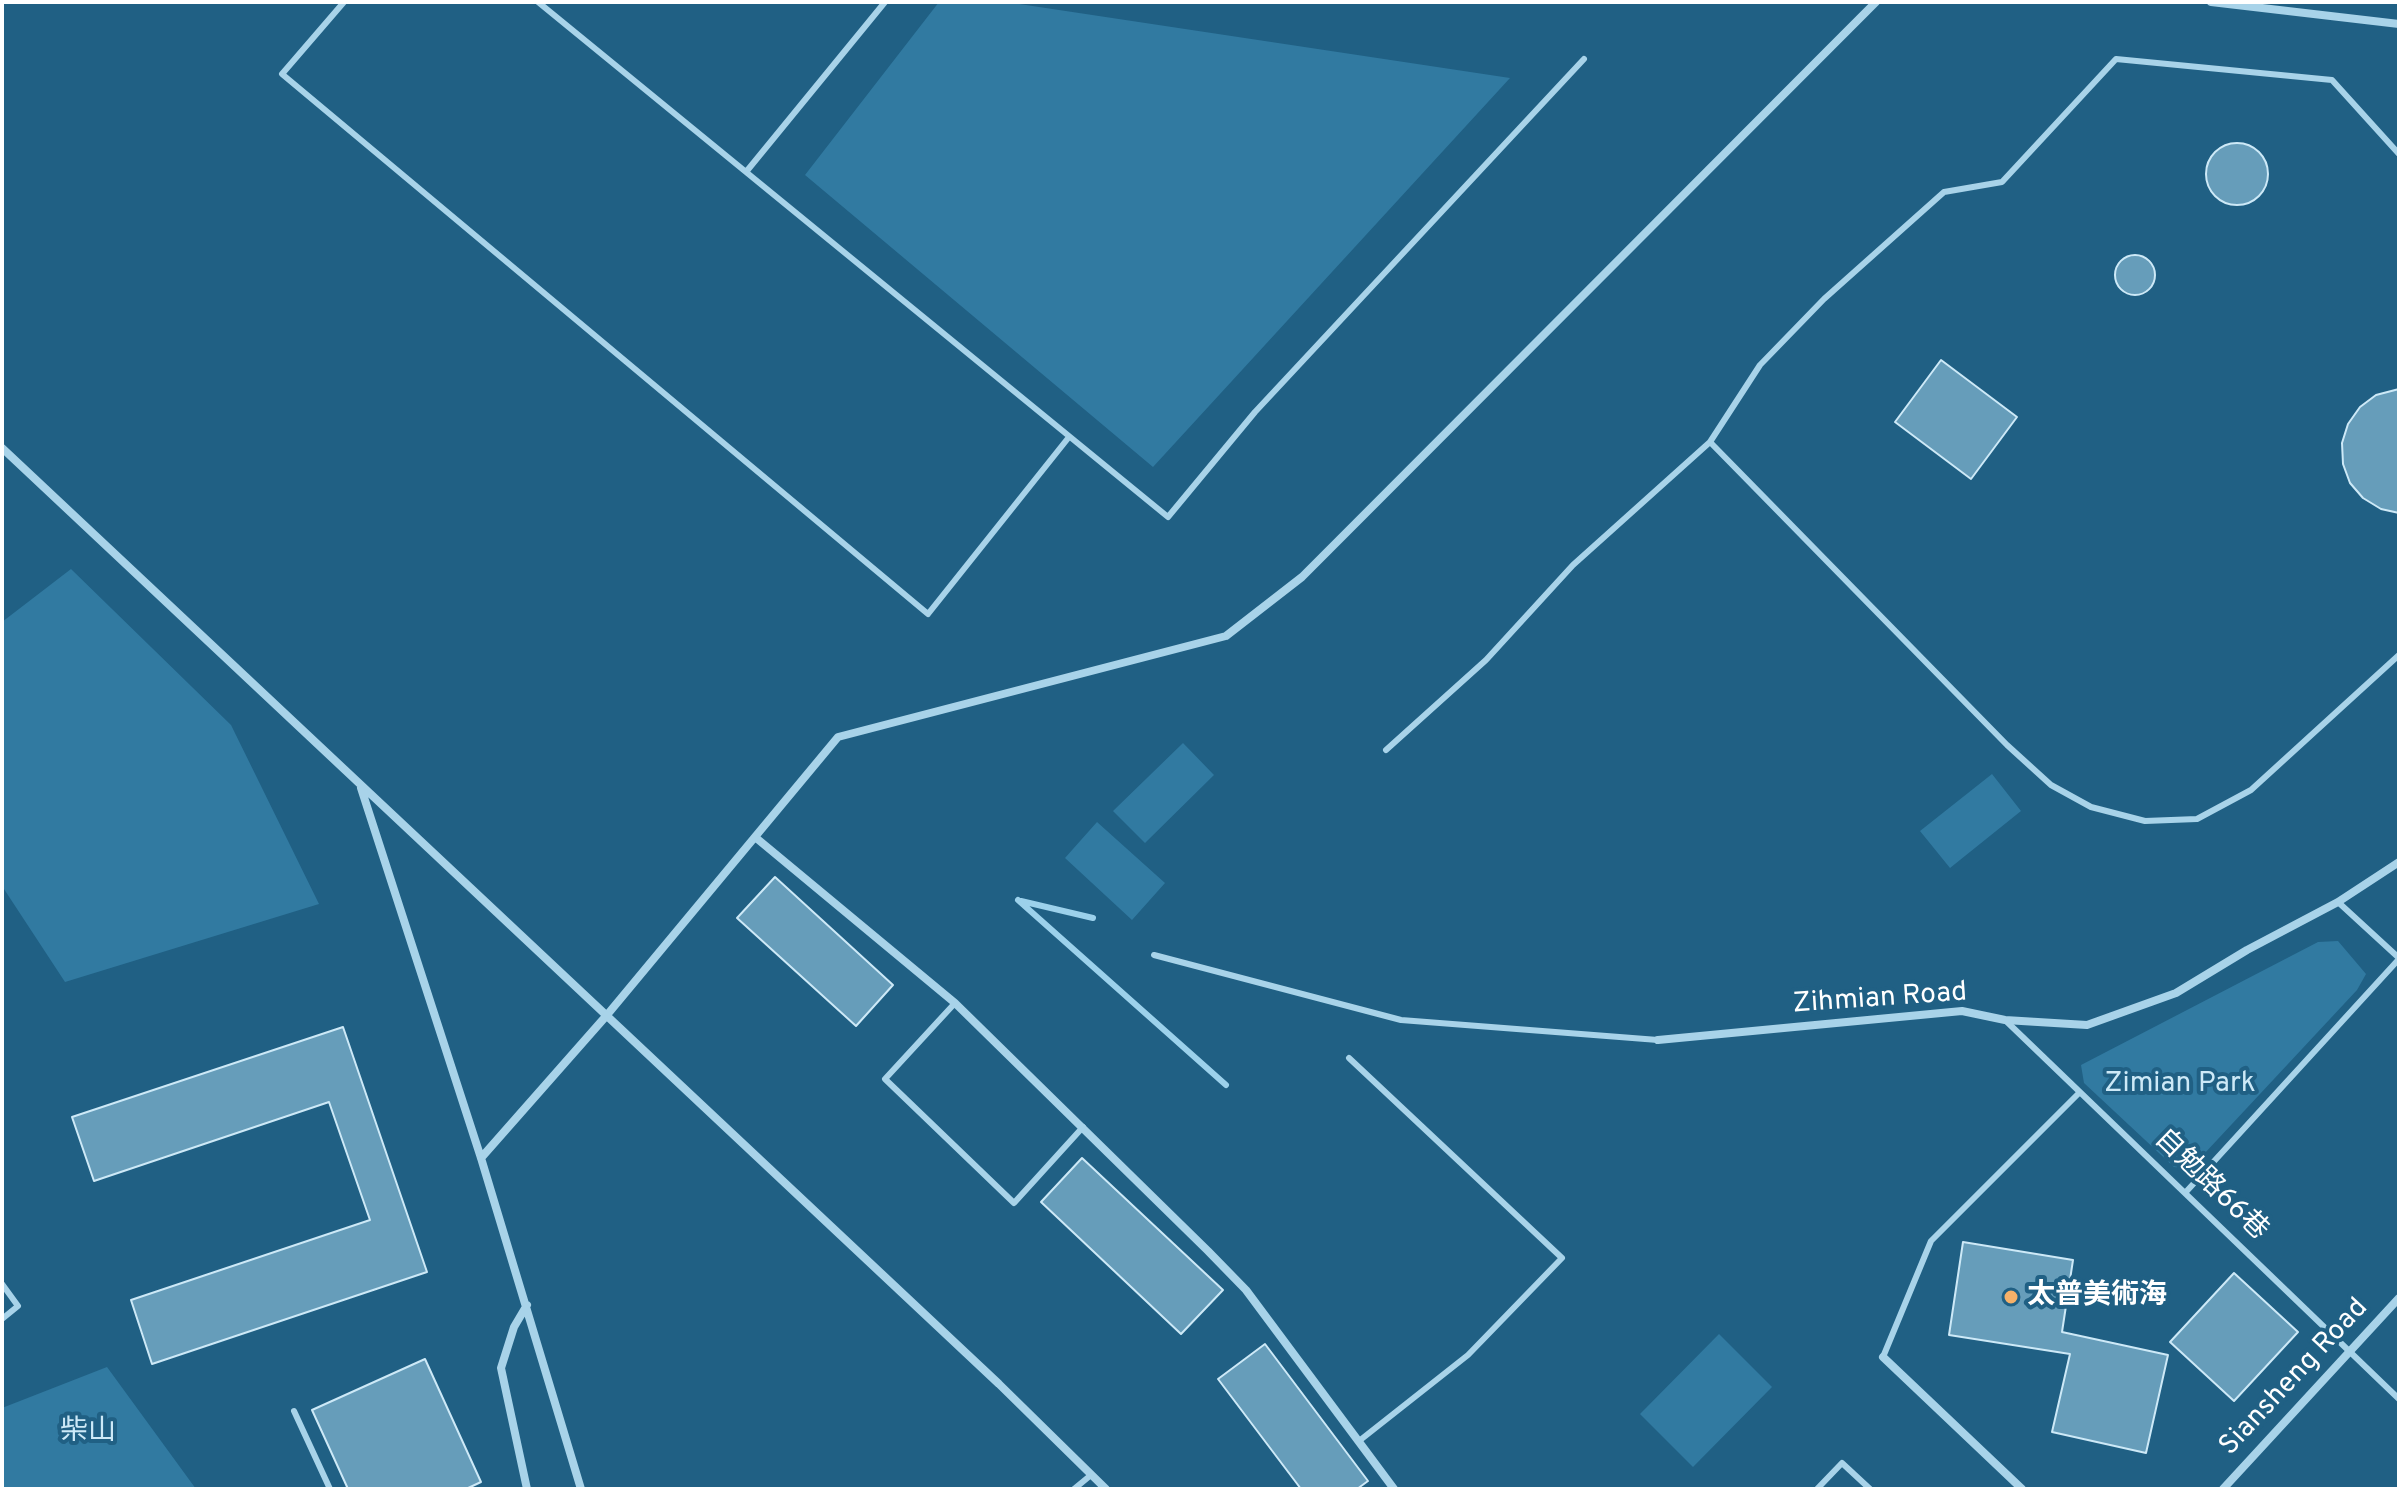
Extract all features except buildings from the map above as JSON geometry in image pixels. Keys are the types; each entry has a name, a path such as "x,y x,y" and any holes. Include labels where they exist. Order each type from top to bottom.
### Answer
{"street":[{"path":"481,1158 607,1015 838,737 1226,636 1302,577 1876,2"},
{"path":"2211,2 2399,24"},
{"path":"2,448 999,1384 1106,1489"},
{"path":"359,784 481,1158 581,1489"},
{"path":"755,837 955,1003 1246,1290 1394,1489"},
{"name":"Zihmian Road","path":"1658,1040 1962,1011 2005,1020 2087,1025 2176,993 2247,950 2338,902 2399,862"},
{"name":"Siansheng Road","path":"2223,1489 2399,1298"},
{"path":"527,1305 514,1327 501,1368 527,1489"},
{"path":"1883,1357 2022,1489"}],"lane":[{"path":"344,2 282,74 928,614 1069,437"},
{"path":"538,2 1168,517 1255,412 1584,59"},
{"path":"746,172 885,2"},
{"path":"1386,750 1486,660 1573,565 1710,442 1760,365 1824,299 1944,192 2002,182 2116,59 2332,80 2399,154"},
{"path":"1710,442 2007,745 2051,785 2091,807 2145,821 2197,819 2251,790 2399,655"},
{"path":"2185,1193 2399,958 2338,902"},
{"path":"1154,955 1401,1020 1658,1040"},
{"path":"955,1003 885,1079 1014,1203 1083,1127"},
{"name":"自勉路66巷","path":"2005,1020 2399,1399"},
{"path":"1349,1058 1562,1258 1468,1355 1359,1441"},
{"path":"1883,1357 1931,1241 2080,1092"},
{"path":"2,1284 18,1306 2,1319"},
{"path":"294,1411 330,1489"},
{"path":"1817,1489 1842,1463 1870,1489"},
{"path":"1074,1489 1091,1475"}],"green space":[{"path":"939,2 1006,2 1510,78 1153,467 805,175"},
{"path":"71,569 231,725 319,904 65,982 2,886 2,622"},
{"path":"1183,743 1214,775 1145,843 1113,811"},
{"path":"1992,774 2021,811 1950,868 1920,831"},
{"path":"1097,822 1165,883 1132,920 1065,858"},
{"name":"Zimian Park","path":"2338,941 2366,974 2357,990 2190,1169 2174,1167 2084,1083 2081,1065 2318,942"},
{"path":"1719,1334 1772,1387 1693,1467 1640,1414"},
{"name":"柴山","path":"107,1367 196,1489 2,1489 2,1408"}],"waterway":[{"path":"1018,900 1226,1085"},
{"path":"1021,901 1093,918"}],"place":[{"name":"太普美術海","path":"2011,1297"}]}
